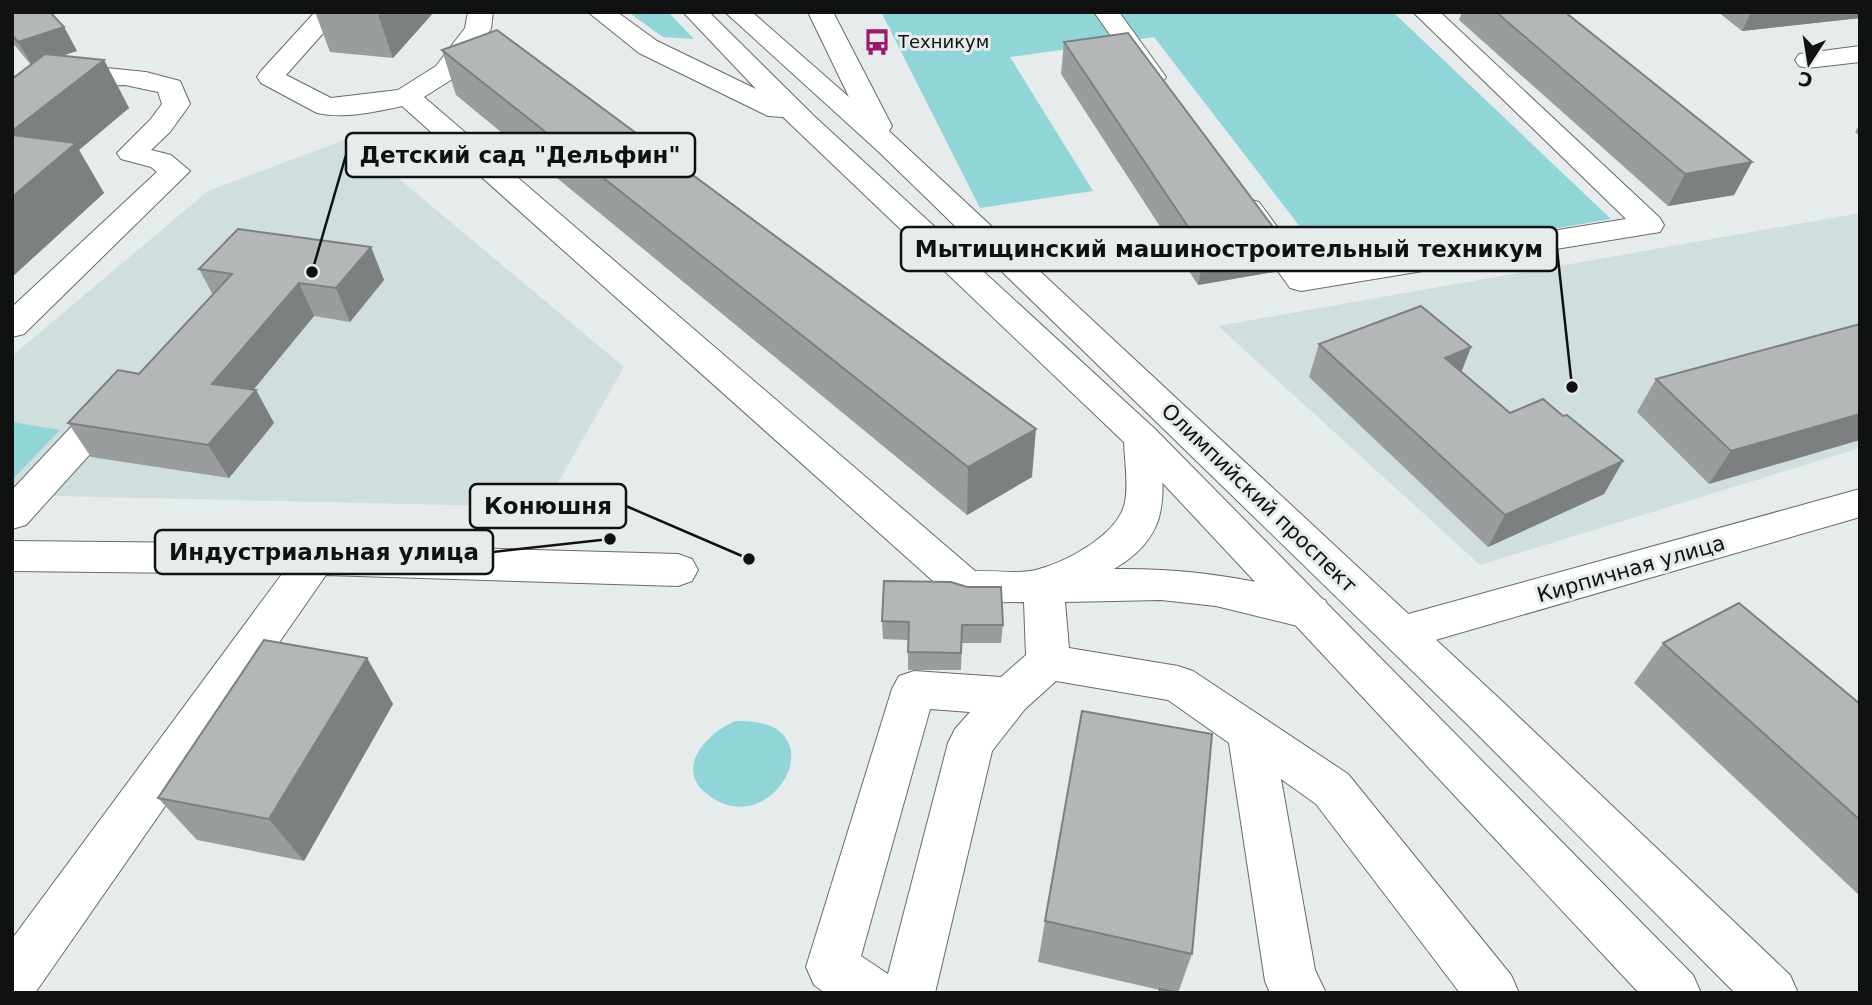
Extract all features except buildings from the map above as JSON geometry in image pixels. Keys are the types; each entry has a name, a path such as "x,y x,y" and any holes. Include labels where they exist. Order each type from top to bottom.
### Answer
{"main road":[{"path":"330,12 270,78 327,107 382,102 407,96 445,72 478,29 481,12"},
{"path":"600,12 648,47 804,122"},
{"name":"Олимпийский проспект","path":"695,12 804,122 1142,438 1675,993"},
{"name":"Олимпийский проспект","path":"737,12 889,146 1401,633 1772,993"},
{"path":"820,12 889,146"},
{"path":"1106,12 1166,95"},
{"path":"1230,182 1301,281 1648,225 1425,12"},
{"path":"1808,60 1860,54"},
{"path":"12,112 55,88 97,75 136,76 170,87 176,104 160,126 131,153 162,161 175,172 12,326"},
{"path":"407,96 966,587 1161,584 1216,590 1310,612"},
{"path":"12,515 139,378"},
{"path":"1044,584 1110,554 1135,525 1144,504 1142,438"},
{"name":"Кирпичная улица","path":"1401,633 1860,503"},
{"path":"12,556 316,559 678,570"},
{"path":"12,982 316,559"},
{"path":"1044,584 1048,662"},
{"path":"909,993 971,743 1010,696 1048,662"},
{"path":"1048,662 1178,684 1332,789 1493,993"},
{"path":"871,993 832,967 915,689 1010,696"},
{"path":"1250,734 1291,981 1300,993"}],"shaded area":[{"path":"628,12 668,12 694,39 663,37"},
{"path":"881,12 1401,12 1395,14 1611,219 1331,267 1154,37 1010,57 1093,191 980,208"},
{"path":"350,138 624,367 544,507 12,495 12,356 208,191"},
{"path":"1860,213 1860,448 1480,565 1218,326"},
{"path":"12,422 60,430 14,478 12,478"},
{"path":"736,721 768,725 786,738 791,756 786,776 773,793 754,804 732,806 707,794 697,784 693,773 694,762 706,742 715,733"}],"place":[{"name":"Техникум","path":"877,42"},
{"name":"Детский сад \"Дельфин\"","path":"312,272"},
{"name":"Мытищинский машиностроительный техникум","path":"1572,387"},
{"name":"Индустриальная улица","path":"610,539"},
{"name":"Конюшня","path":"749,559"}]}
